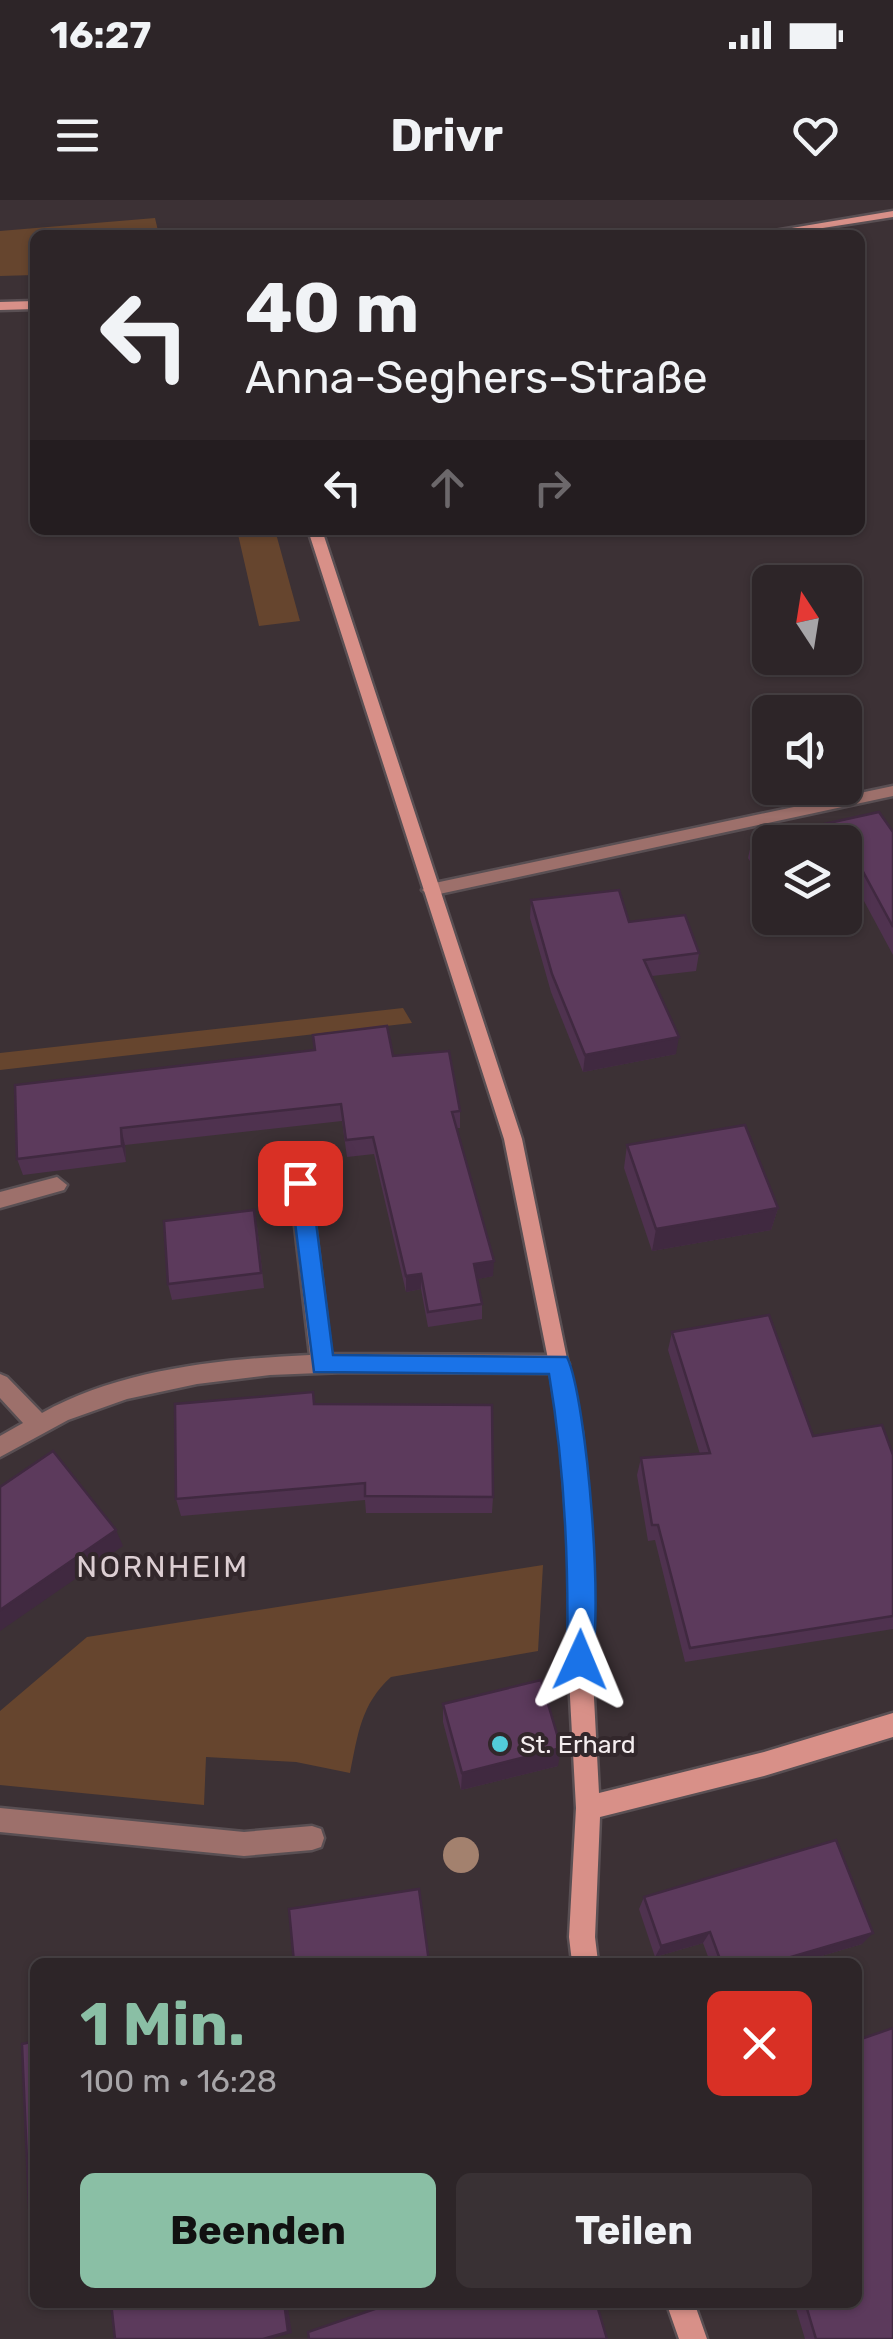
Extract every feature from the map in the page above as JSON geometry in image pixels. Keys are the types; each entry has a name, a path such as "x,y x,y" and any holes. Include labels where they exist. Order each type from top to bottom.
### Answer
{"street":[{"path":"789,230 893,214"},
{"path":"0,306 30,304"},
{"path":"317,535 512,1139 571,1432 581,1566 580,1660 588,1808 582,1937 585,1958"},
{"path":"430,890 893,791"},
{"path":"300,1183 322,1365"},
{"path":"0,1200 57,1185"},
{"path":"0,1446 36,1422 171,1376 322,1365 558,1364"},
{"path":"0,1382 36,1422"},
{"path":"588,1808 764,1764 893,1725"},
{"path":"0,1820 244,1844 312,1838"},
{"path":"682,2308 693,2339"}],"shaded area":[{"path":"155,218 158,230 30,230 30,275 0,276 0,231"},
{"path":"238,535 276,535 300,621 259,626"},
{"path":"403,1008 412,1023 0,1070 0,1053"},
{"path":"543,1565 538,1651 391,1677 367,1709 350,1773 296,1762 206,1757 204,1805 0,1785 0,1711 87,1637"}],"building":[{"path":"879,812 893,832 893,927 862,870 862,825 820,825"},
{"path":"619,890 629,922 685,915 699,953 644,960 679,1037 585,1055 552,974 531,900"},
{"path":"387,1026 393,1056 449,1051 460,1111 452,1112 494,1261 474,1264 482,1304 428,1312 421,1274 406,1276 373,1137 346,1140 341,1104 121,1128 122,1146 17,1159 15,1085 315,1050 313,1035"},
{"path":"745,1125 778,1208 656,1229 627,1145"},
{"path":"254,1210 261,1273 168,1284 164,1221"},
{"path":"769,1315 813,1436 882,1425 893,1455 893,1616 690,1648 658,1525 652,1525 641,1458 710,1453 672,1332"},
{"path":"313,1392 314,1404 492,1405 493,1497 365,1496 365,1483 176,1499 175,1404"},
{"path":"53,1451 116,1530 0,1610 0,1487"},
{"name":"St. Erhard","path":"541,1680 561,1748 462,1773 443,1704"},
{"path":"836,1840 873,1933 788,1958 720,1958 710,1932 661,1946 644,1897"},
{"path":"419,1889 428,1958 294,1958 289,1909"},
{"path":"893,2028 893,2339 816,2339 807,2308 862,2308 862,2039"},
{"path":"30,2042 29,2207 22,2044"},
{"path":"112,2308 285,2308 288,2332 263,2339 115,2339"},
{"path":"378,2308 598,2308 607,2339 309,2339 308,2332"}],"place":[{"name":"St. Erhard","path":"500,1744"}],"district":[{"name":"NORNHEIM","path":"163,1567"}],"route":[{"path":"300,1183 322,1365 558,1364 571,1432 581,1566 580,1660"}]}
